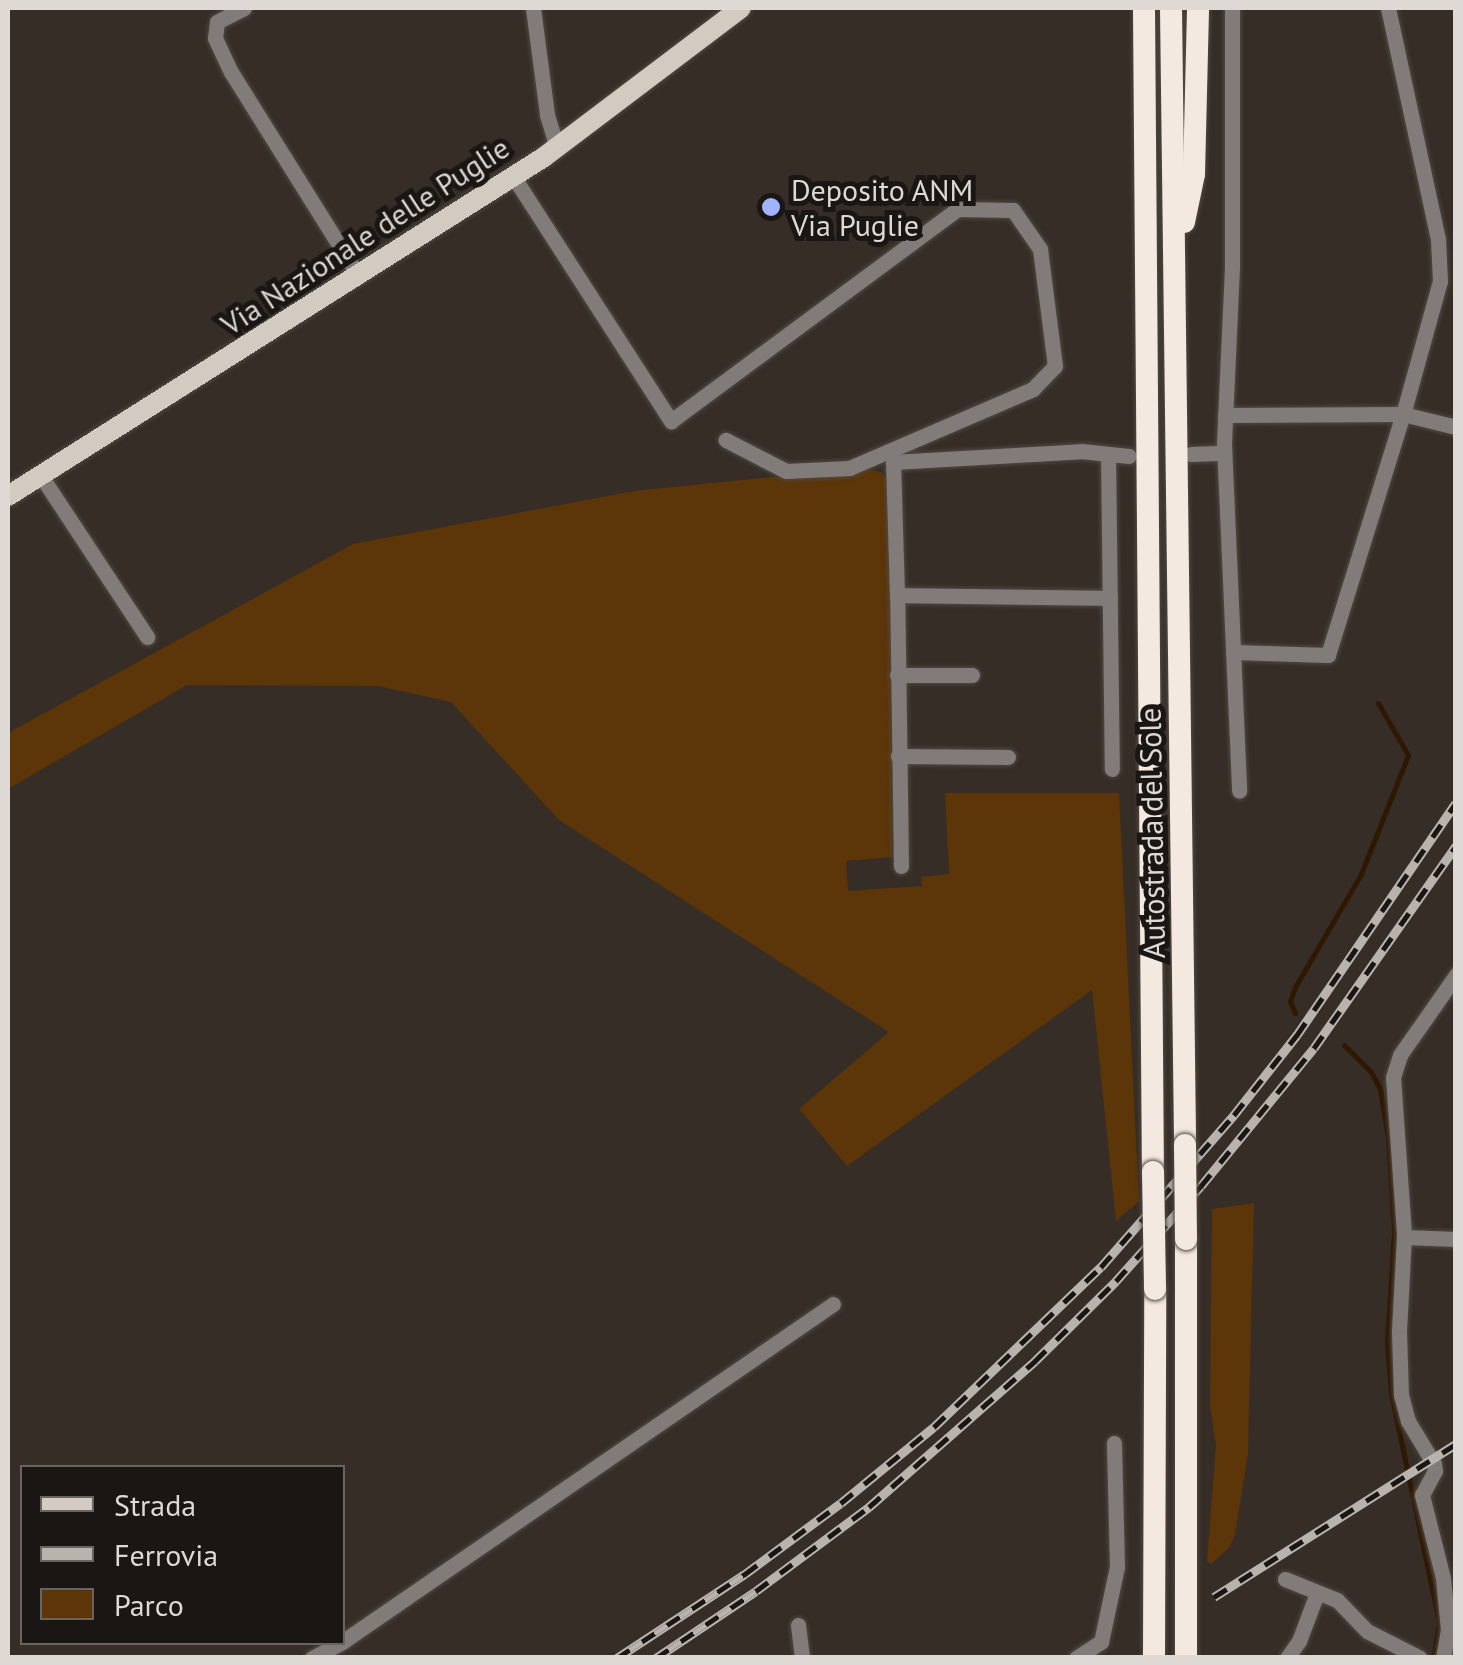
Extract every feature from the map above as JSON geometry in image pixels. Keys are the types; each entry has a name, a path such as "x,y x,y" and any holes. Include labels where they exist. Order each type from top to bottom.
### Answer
{"highway":[{"name":"Autostrada del Sole","path":"1144,8 1155,1289 1154,1658"},
{"name":"Autostrada del Sole","path":"1171,8 1178,250 1186,1658"},
{"path":"1178,250 1194,174 1198,8"}],"main road":[{"name":"Via Nazionale delle Puglie","path":"8,496 514,176 741,8"}],"street":[{"path":"244,8 217,22 215,38 231,72 358,275"},
{"path":"533,8 547,115 557,147"},
{"path":"1232,8 1232,267 1224,453 1238,791"},
{"path":"1233,652 1328,655 1440,281 1438,239 1388,8"},
{"path":"514,176 671,421 957,208 1013,210 1040,249 1049,319 1054,366 1033,389 850,468 786,471 726,440"},
{"path":"1225,415 1403,414 1456,426"},
{"path":"900,866 893,462 1081,450 1129,456"},
{"path":"1191,454 1224,453"},
{"path":"1108,454 1112,769"},
{"path":"41,476 146,637"},
{"path":"897,595 1110,598"},
{"path":"897,675 972,676"},
{"path":"898,756 1008,757"},
{"path":"1443,1658 1450,1586 1422,1495 1435,1471 1434,1464 1408,1421 1401,1395 1398,1331 1404,1237 1393,1077 1400,1055 1456,975"},
{"path":"1404,1237 1456,1239"},
{"path":"345,1640 833,1304"},
{"path":"1076,1658 1101,1642 1116,1566 1114,1443"},
{"path":"1285,1579 1338,1600 1367,1630 1420,1658"},
{"path":"1287,1658 1298,1642 1317,1593"},
{"path":"798,1625 802,1658"},
{"path":"312,1658 336,1645"}],"green space":[{"path":"860,468 881,472 890,485 892,857 846,861 848,891 922,886 921,877 949,874 945,793 1119,793 1139,1201 1116,1221 1092,990 847,1166 799,1109 889,1032 559,820 451,702 378,686 187,685 8,789 8,733 353,544 634,491"},
{"path":"1254,1203 1248,1454 1235,1534 1230,1547 1211,1564 1207,1561 1216,1446 1210,1406 1212,1209"}],"waterway":[{"path":"1295,1013 1290,1001 1295,987 1361,874 1408,755 1378,703"},
{"path":"1344,1045 1371,1072 1380,1089 1388,1138 1394,1232 1387,1342 1391,1393 1439,1622 1433,1658"}],"railway":[{"path":"617,1658 745,1574 841,1503 934,1427 1101,1267 1234,1115 1297,1035 1456,803"},
{"path":"656,1658 756,1591 869,1507 1035,1361 1116,1281 1201,1186 1314,1048 1456,846"},
{"path":"1214,1597 1456,1444"}],"place":[{"name":"Deposito ANM Via Puglie","path":"771,207"}]}
